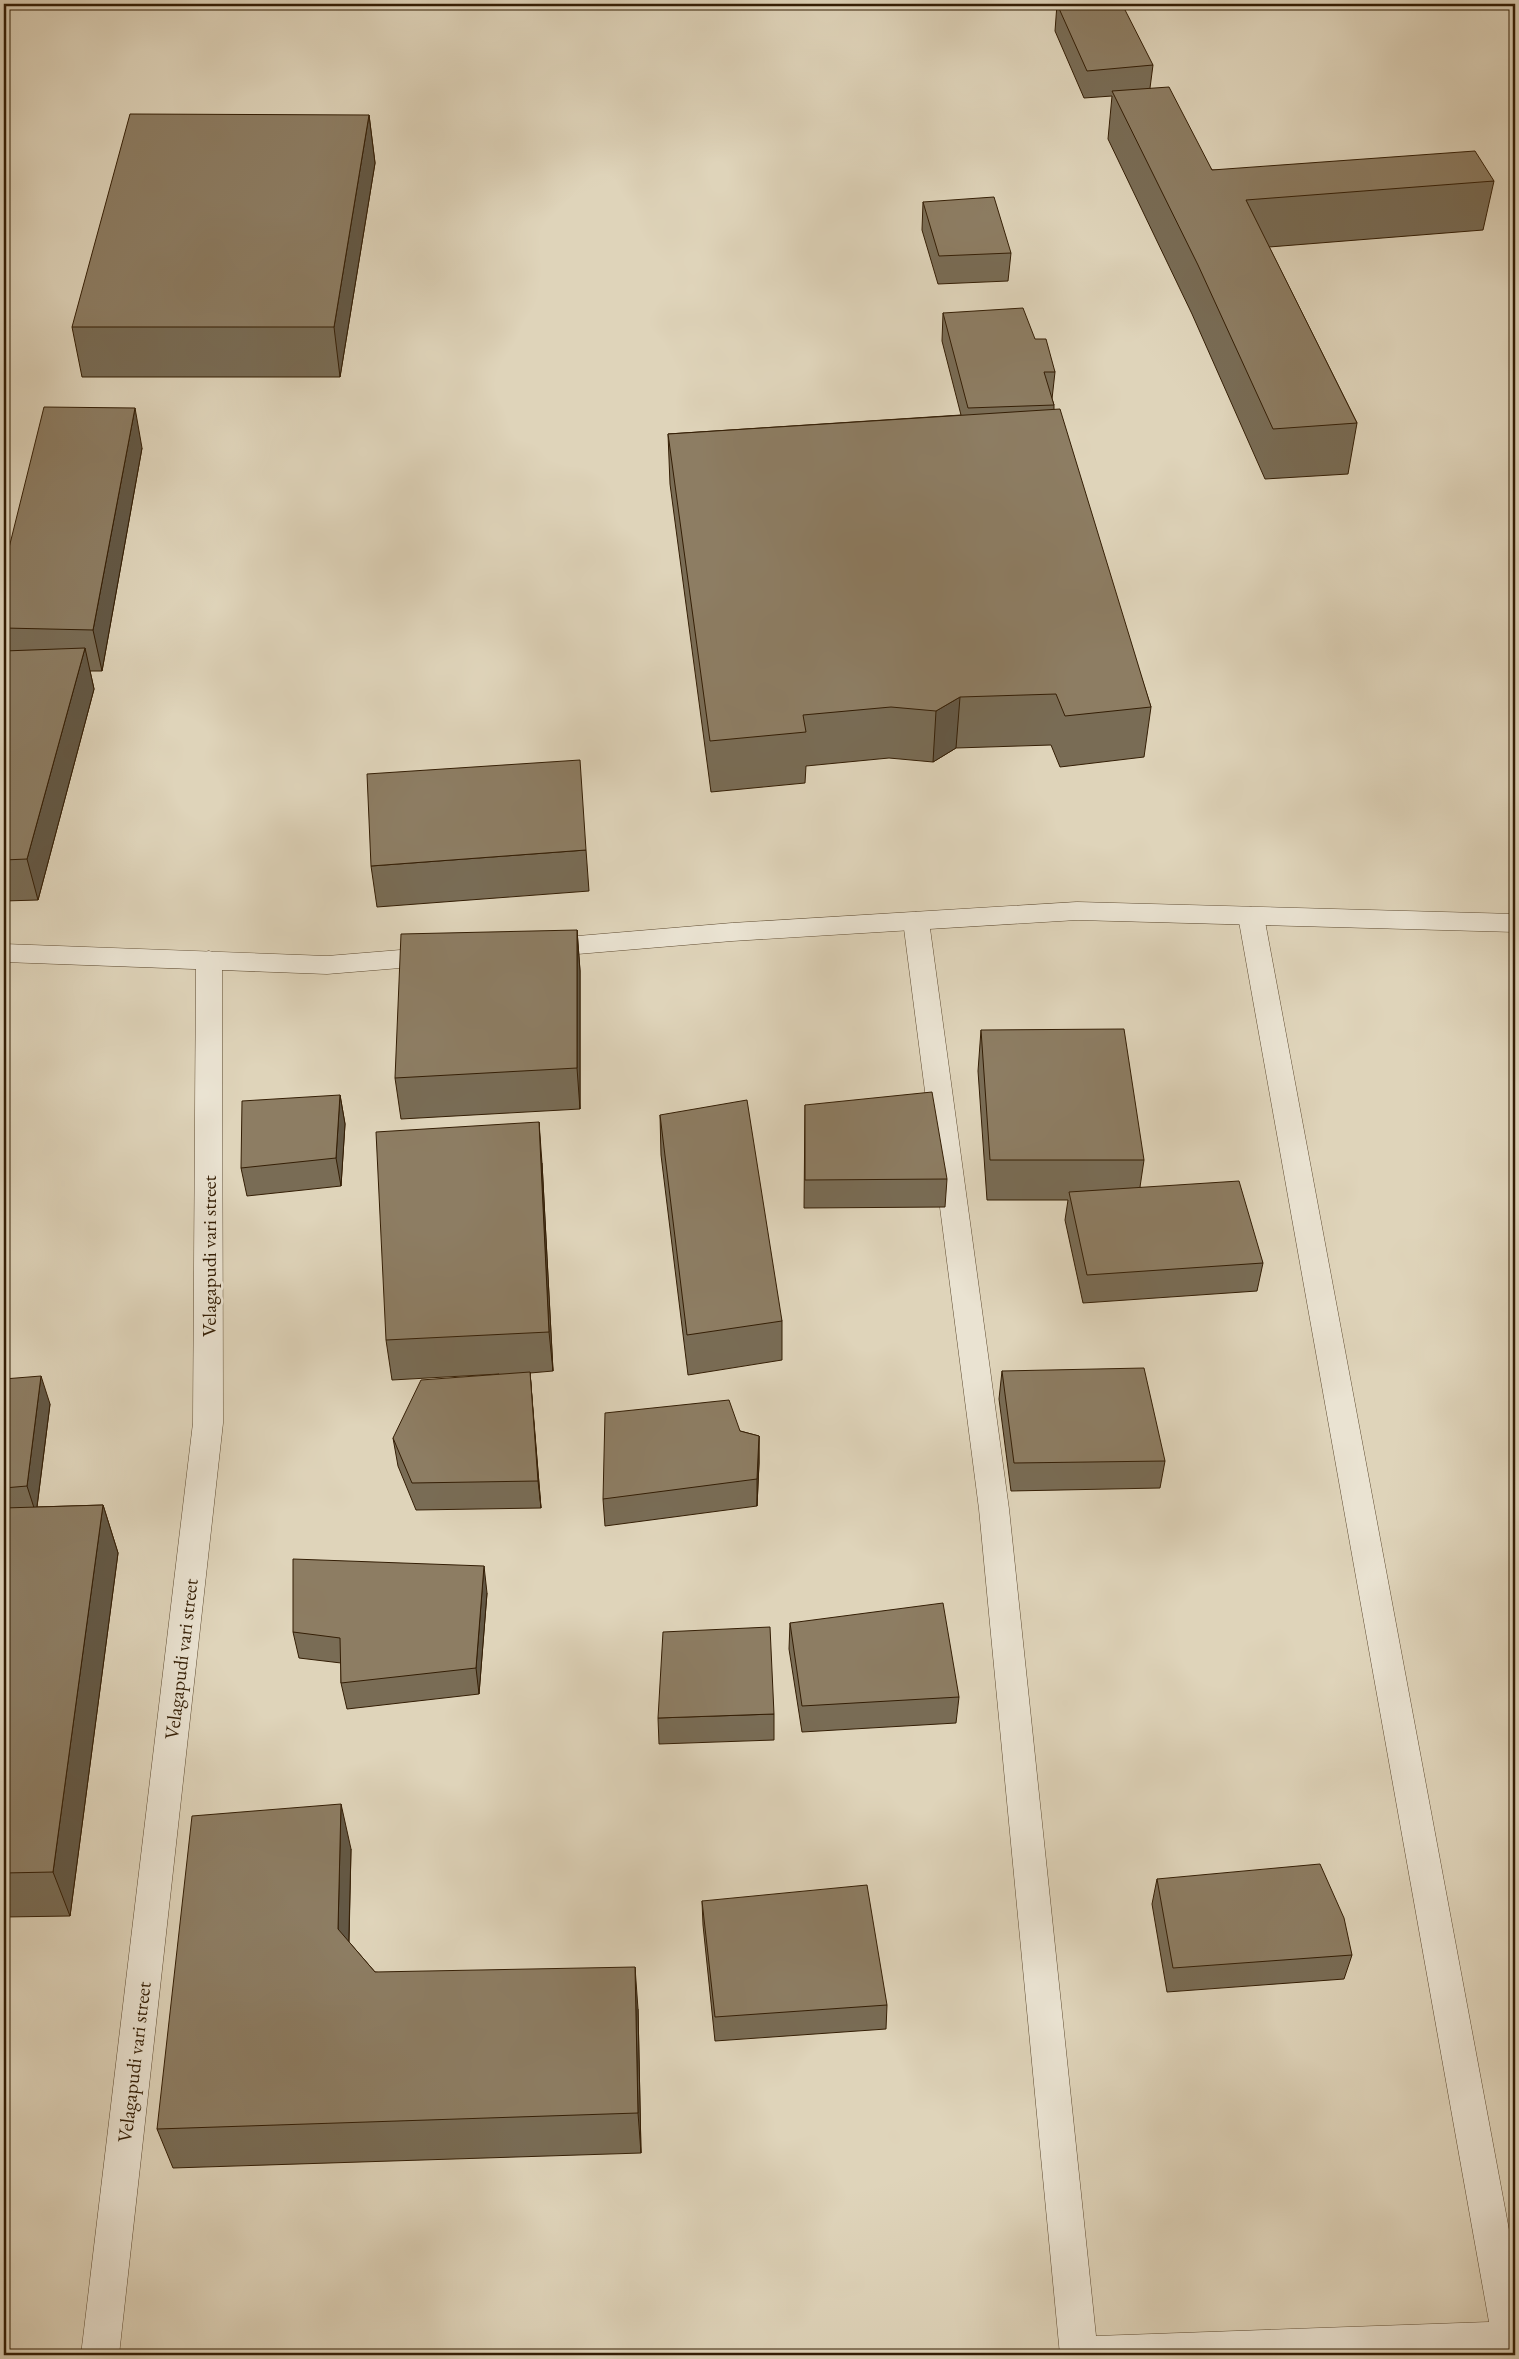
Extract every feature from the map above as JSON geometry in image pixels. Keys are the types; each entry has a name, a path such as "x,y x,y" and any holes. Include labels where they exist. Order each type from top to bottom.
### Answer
{"street":[{"path":"514,950 916,920 1078,911 1515,923"},
{"path":"1088,2355 1512,2348 1251,916"},
{"path":"916,920 995,1519 1066,2201 1079,2355"},
{"path":"4,953 327,965 465,954"},
{"name":"Velagapudi vari street","path":"100,2355 208,1423 209,960"}],"building":[{"path":"1057,4 1122,4 1153,65 1087,71"},
{"path":"1169,87 1212,170 1475,151 1494,181 1246,200 1357,423 1273,429 1198,265 1112,91"},
{"path":"130,114 369,115 334,327 72,327"},
{"path":"994,197 1011,253 939,256 923,202"},
{"path":"1023,308 1035,339 1046,339 1055,372 1044,372 1054,405 968,408 943,313"},
{"path":"44,407 135,408 93,630 4,628 4,568"},
{"path":"1060,409 1151,707 1065,716 1056,694 960,697 936,711 891,707 803,715 806,732 710,741 668,434"},
{"path":"85,648 27,859 4,860 4,651"},
{"path":"580,760 586,850 371,866 367,774"},
{"path":"577,930 577,1068 395,1078 401,934"},
{"path":"1124,1029 1144,1160 990,1160 981,1030"},
{"path":"932,1092 947,1179 805,1180 805,1105"},
{"path":"340,1095 336,1158 241,1168 242,1101"},
{"path":"747,1100 782,1321 687,1335 660,1115"},
{"path":"539,1122 549,1332 386,1340 376,1132"},
{"path":"1239,1181 1263,1263 1087,1275 1069,1192"},
{"path":"1144,1368 1165,1461 1014,1463 1002,1371"},
{"path":"530,1372 538,1481 412,1483 393,1438 421,1380"},
{"path":"41,1376 27,1486 4,1488 4,1379"},
{"path":"729,1400 740,1431 759,1436 757,1479 603,1499 605,1413"},
{"path":"103,1505 53,1872 4,1873 4,1508"},
{"path":"293,1559 484,1566 476,1668 341,1683 340,1638 293,1632"},
{"path":"943,1603 959,1697 802,1706 790,1623"},
{"path":"770,1627 774,1714 658,1718 663,1632"},
{"path":"341,1804 338,1929 375,1972 635,1967 638,2113 157,2129 192,1816"},
{"path":"1320,1864 1344,1918 1352,1955 1173,1968 1157,1879"},
{"path":"867,1885 887,2005 715,2017 702,1901"}]}
